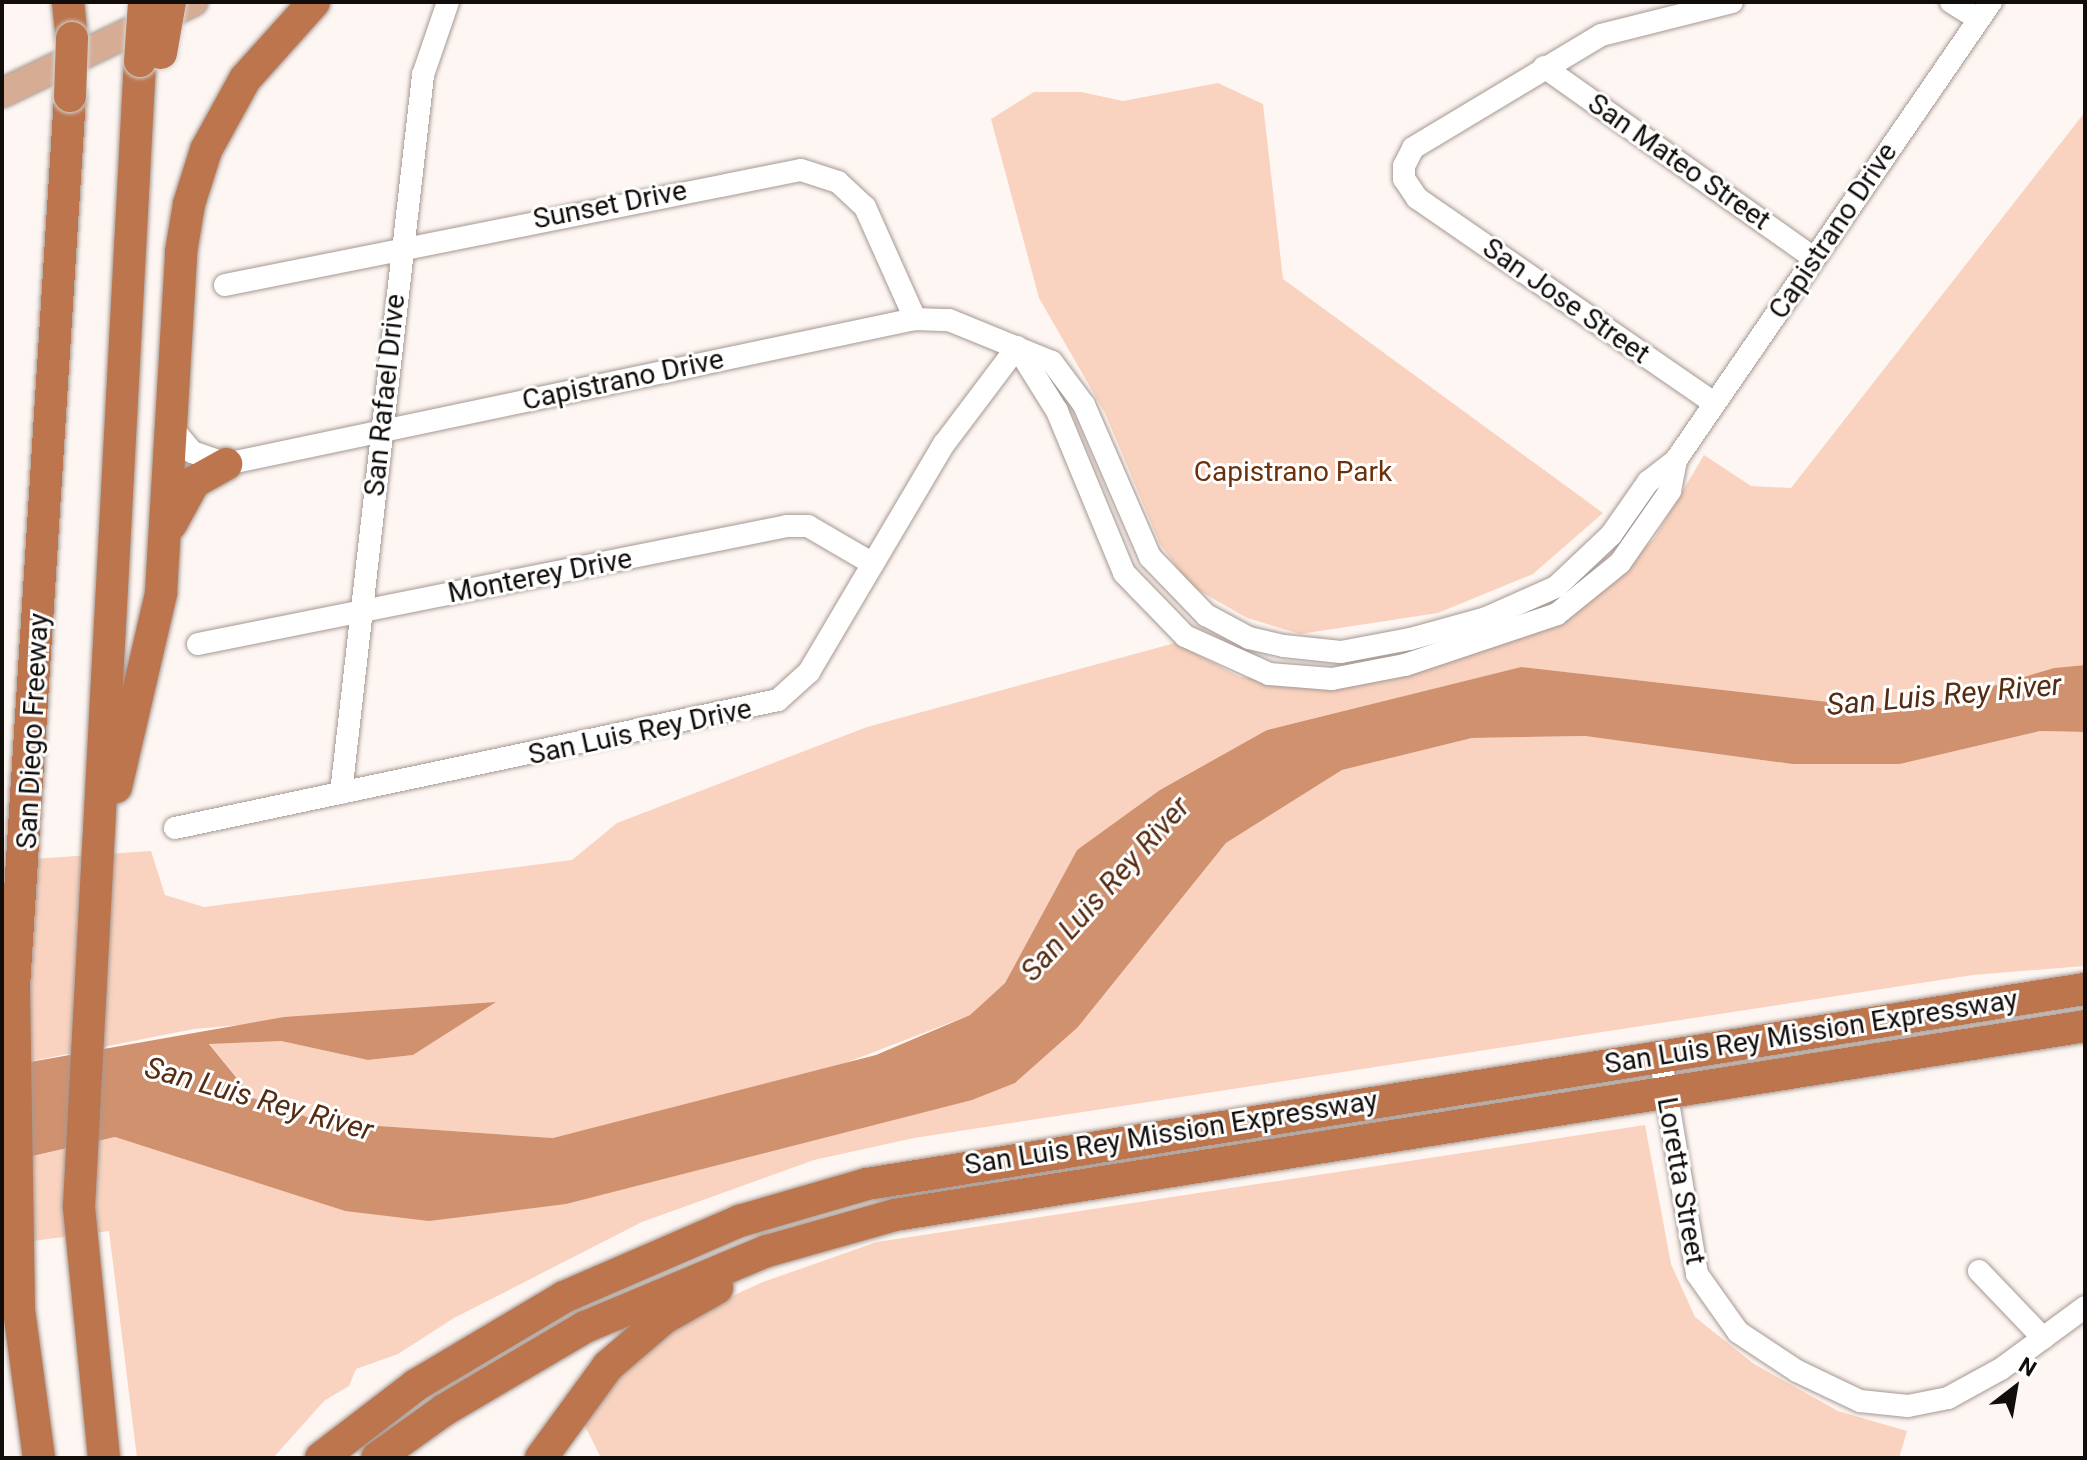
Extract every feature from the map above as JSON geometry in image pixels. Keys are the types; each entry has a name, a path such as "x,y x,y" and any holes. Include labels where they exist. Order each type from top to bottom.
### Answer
{"highway":[{"name":"San Diego Freeway","path":"39,1458 19,1310 14,987 26,855 70,96 71,2"},
{"path":"104,1458 79,1206 130,220 150,57 153,2"},
{"path":"99,852 144,679 165,538 181,252 206,150 245,79 314,2"},
{"path":"165,538 194,482 226,464"},
{"path":"2,1082 14,987"},
{"name":"San Luis Rey Mission Expressway","path":"321,1458 416,1385 523,1320 639,1262 775,1210 956,1166 2085,989"},
{"name":"San Luis Rey Mission Expressway","path":"895,1215 2085,1026"},
{"path":"377,1458 480,1387 585,1327 767,1251 895,1215"},
{"path":"541,1458 588,1388 664,1318 762,1268 895,1215"}],"main road":[{"path":"2,93 193,2"}],"street":[{"name":"San Rafael Drive","path":"341,793 423,75 448,2"},
{"path":"1544,67 1630,24 1732,2"},
{"path":"1951,2 1984,10"},
{"name":"Capistrano Drive","path":"226,464 915,319 965,323 1052,362 1070,383 1133,528 1181,594 1249,638 1284,646 1341,652 1410,639 1486,618 1556,587 1611,535 1648,482 1676,460 1984,10"},
{"name":"San Jose Street","path":"1544,67 1413,148 1404,179 1417,198 1714,403"},
{"name":"San Mateo Street","path":"1544,67 1814,258"},
{"name":"Sunset Drive","path":"225,285 801,170 838,182 865,207 915,319"},
{"name":"Capistrano Drive","path":"1017,347 1057,411 1124,573 1185,636 1269,674 1332,679 1405,665 1557,614 1620,563 1670,491 1676,460"},
{"name":"San Luis Rey Drive","path":"175,828 778,700 809,672 944,444 1017,347"},
{"path":"173,429 192,452 226,464"},
{"name":"Monterey Drive","path":"198,644 787,526 808,526 873,564"},
{"name":"Loretta Street","path":"1660,1055 1697,1274 1730,1323 1767,1352 1860,1401 1908,1406 1972,1387 2085,1307"},
{"path":"1979,1271 2043,1338"}],"green space":[{"name":"Capistrano Park","path":"1218,83 1263,104 1283,279 1603,513 1533,574 1438,613 1300,634 1247,618 1191,586 1160,544 1105,413 1039,298 991,119 1034,92 1081,92 1123,101"},
{"path":"2085,112 2085,665 2054,668 1908,711 1521,667 1267,730 1077,850 1005,983 970,1015 809,1077 553,1138 321,1122 253,1098 209,1043 281,1041 368,1060 413,1055 493,1003 194,1029 2,1067 2,861 151,851 165,895 204,907 572,860 617,823 867,727 1175,643 1240,677 1349,683 1458,658 1568,619 1654,539 1704,455 1751,486 1791,488"},
{"path":"2040,731 2085,732 2085,966 1973,975 914,1138 814,1160 642,1222 454,1318 398,1354 356,1369 349,1386 324,1401 273,1458 137,1458 109,1231 2,1245 2,1163 115,1137 345,1211 1078,1027 1226,843 1342,770 1472,738 1585,736 1792,764 1900,764"},
{"path":"1645,1125 1671,1264 1695,1317 1754,1364 1838,1411 1907,1431 1899,1458 601,1458 579,1414 662,1328 763,1282 877,1242"}],"water":[{"name":"San Luis Rey River","path":"2085,665 2085,732 2040,731 1900,764 1792,764 1585,736 1472,738 1342,770 1226,843 1078,1027 1015,1083 972,1100 566,1204 429,1221 345,1211 115,1137 2,1163 2,1067 284,1017 496,1002 413,1055 368,1060 281,1041 209,1044 253,1098 321,1122 553,1138 876,1055 970,1015 1005,983 1077,850 1160,790 1267,730 1521,667 1908,711 2054,668"}]}
